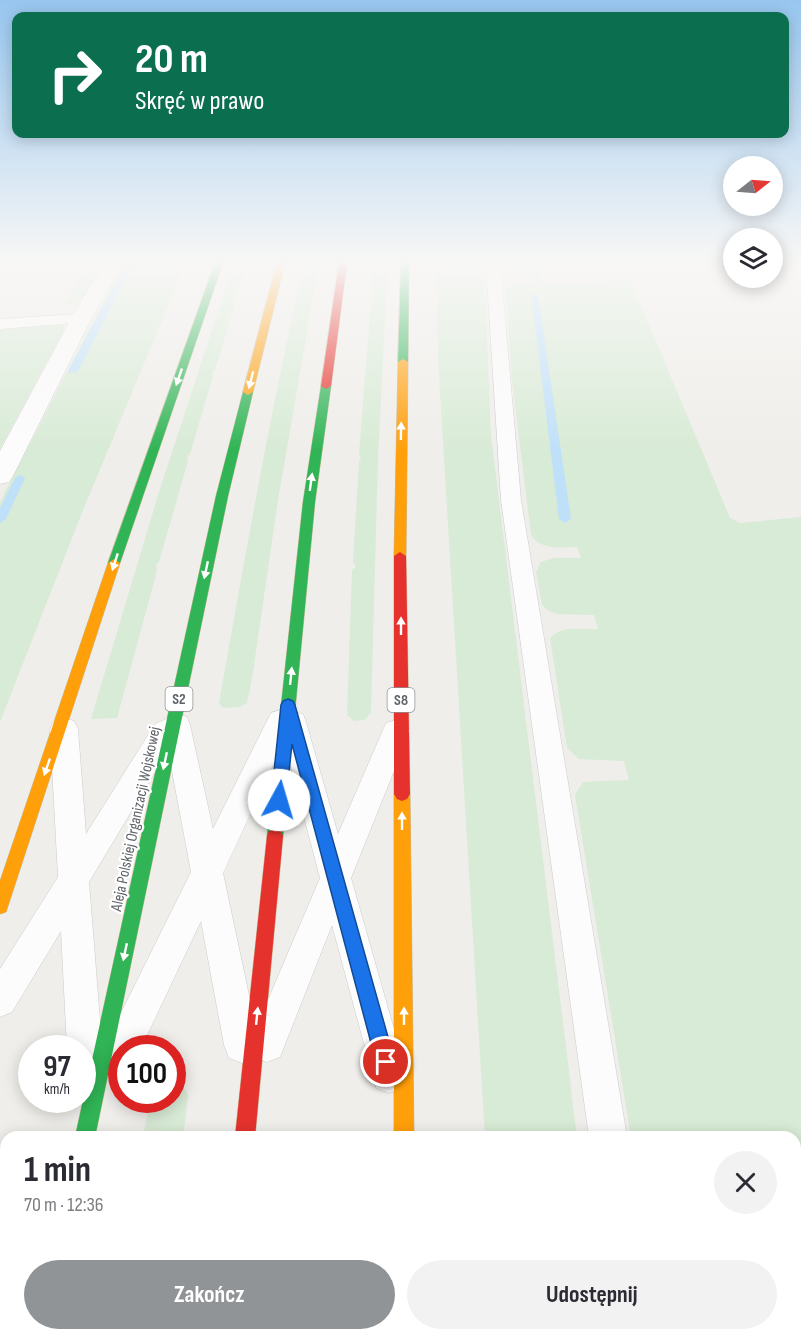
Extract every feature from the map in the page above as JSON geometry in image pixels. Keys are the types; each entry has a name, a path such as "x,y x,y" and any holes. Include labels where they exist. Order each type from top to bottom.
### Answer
{"highway":[{"path":"0,906 134,502 197,326"},
{"name":"Aleja Polskiej Organizacji Wojskowej","path":"87,1128 222,496 265,326"},
{"path":"245,1131 309,502 334,326"},
{"name":"S8","path":"404,326 400,495 404,1131"}],"street":[{"path":"0,476 78,326"}],"lane":[{"path":"498,326 511,500 607,1131"},
{"path":"129,1035 288,705"},
{"path":"288,705 403,1131"},
{"path":"175,716 250,1086"},
{"path":"0,1000 175,716"},
{"path":"63,718 87,1128"},
{"path":"250,1086 401,719"},
{"path":"87,1128 108,1081"}],"green space":[{"path":"91,326 160,326 83,510 0,722 0,502"},
{"path":"214,326 228,326 215,370 212,372 213,376 190,454 187,456 188,461 159,562 156,565 157,571 117,718 91,719 159,492"},
{"path":"290,326 308,326 278,500 247,703 240,707 223,708 219,703"},
{"path":"369,326 385,326 378,457 371,712 365,720 354,721 347,715 352,570 356,567 353,562 359,461 361,459 359,454"},
{"path":"438,326 487,326 491,435 576,1131 485,1131"},
{"path":"508,326 649,326 730,518 740,523 801,517 801,1131 630,1131 575,795 583,782 629,780 624,761 579,759 567,748 550,638 566,630 598,629 594,615 557,614 542,605 536,572 541,562 554,558 581,558 577,547 546,546 540,544 531,535 512,381"},
{"path":"0,327 64,327 0,449"},
{"path":"148,1113 186,1113 184,1131 144,1131"}],"waterway":[{"path":"73,371 97,326"},
{"path":"538,326 565,519"},
{"path":"0,519 20,478"}],"traffic: fast":[{"path":"114,563 197,326"},
{"path":"403,362 404,326"},
{"path":"275,836 309,502 326,386"},
{"path":"86,1131 222,496 248,392"}],"traffic: slow":[{"path":"248,392 265,326"},
{"path":"400,556 403,362"},
{"path":"0,906 114,563"},
{"path":"402,794 404,1131"}],"traffic: jam":[{"path":"326,386 334,326"},
{"path":"400,556 402,794"},
{"path":"246,1131 275,836"}],"route":[{"path":"279,800 288,705 386,1062"}]}
